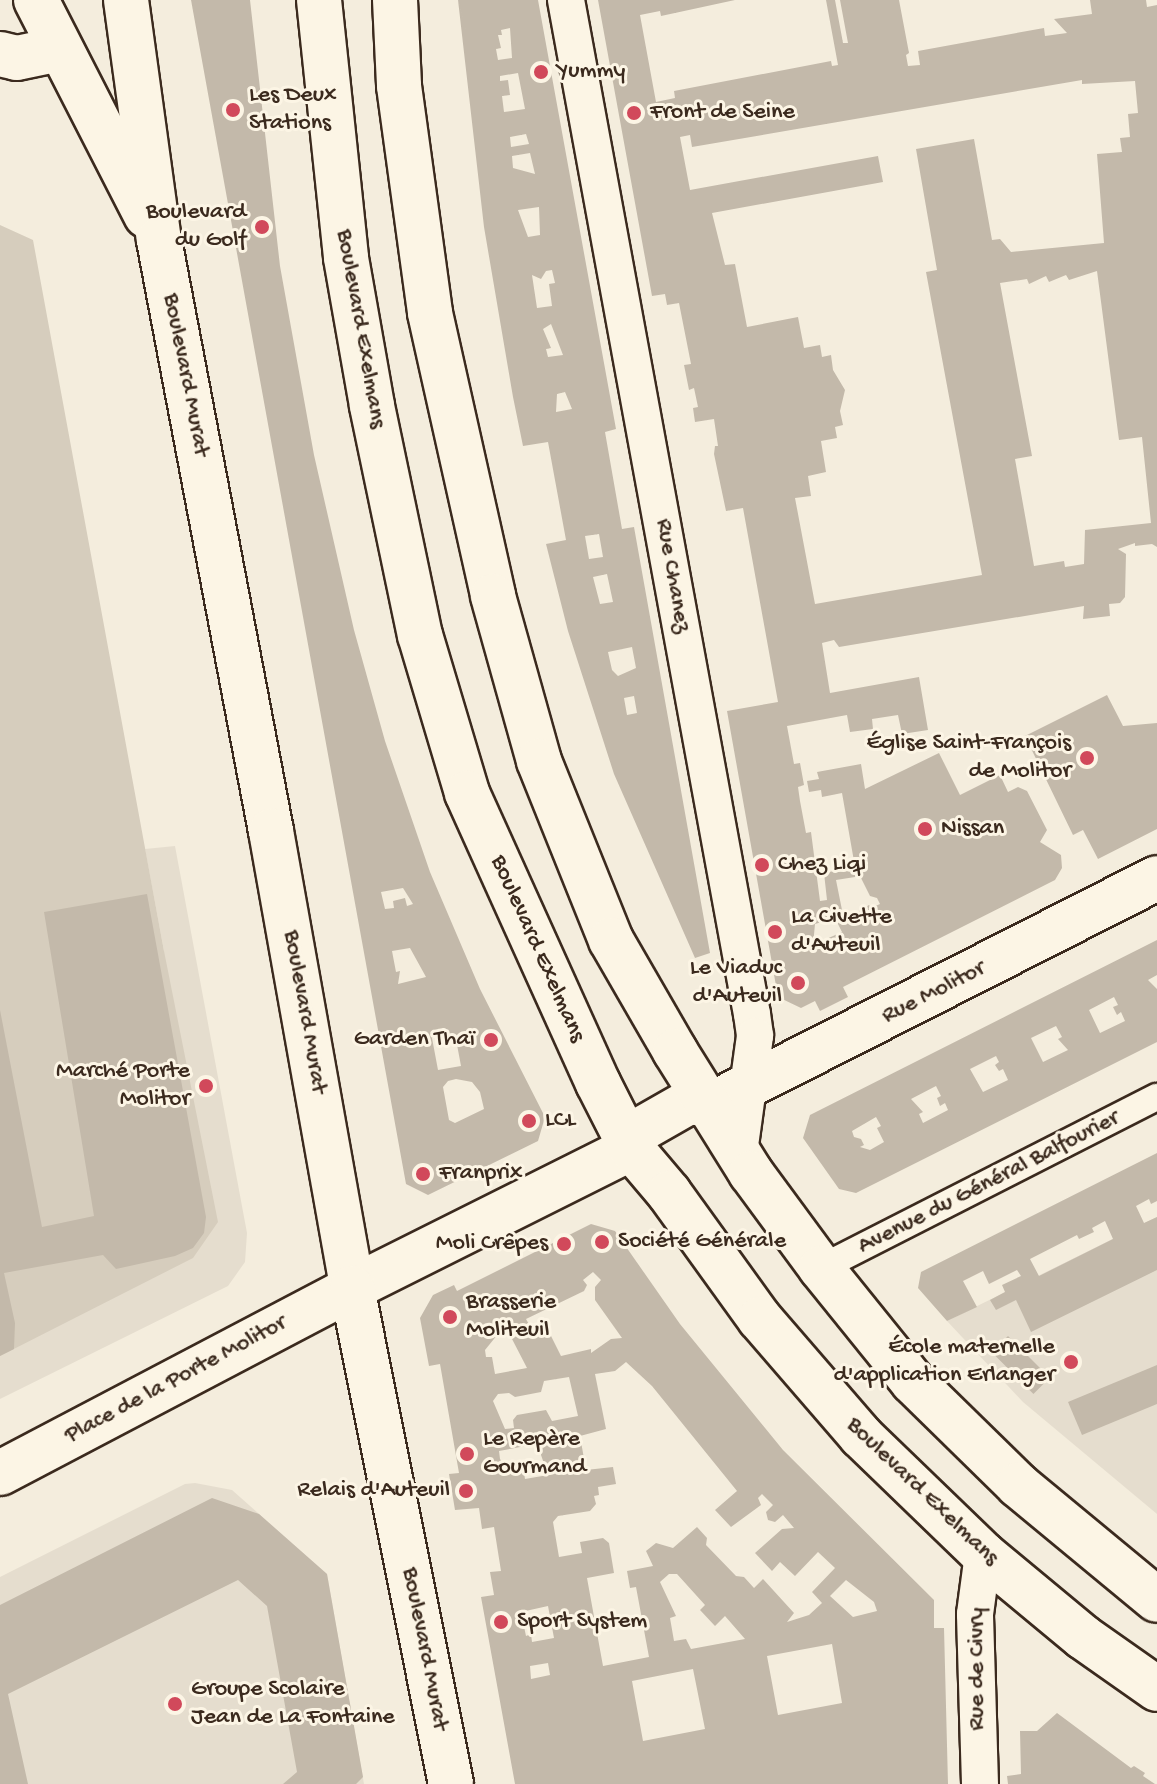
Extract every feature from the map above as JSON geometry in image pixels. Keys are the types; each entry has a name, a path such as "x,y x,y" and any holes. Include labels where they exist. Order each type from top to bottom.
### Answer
{"main road":[{"name":"Boulevard Murat","path":"36,0 159,240"},
{"name":"Boulevard Murat","path":"126,0 159,240 269,816 352,1288 451,1784"},
{"name":"Boulevard Exelmans","path":"319,0 346,258 372,406 420,635 467,793 548,978 631,1148 669,1193 760,1319 861,1436 983,1554 1083,1637 1157,1689"},
{"path":"395,0 399,86 430,313 493,596 539,761 611,940 729,1096 739,1153 821,1268 913,1382 1018,1485 1157,1600"},
{"path":"0,54 17,58 60,49"},
{"name":"Rue Molitor","path":"352,1288 631,1148 651,1154 704,1124 729,1096 1157,878"},
{"name":"Place de la Porte Molitor","path":"0,1473 352,1288"}],"street":[{"name":"Rue Chanez","path":"566,0 752,1014 755,1036 729,1096"},
{"name":"Avenue du Général Balfourier","path":"821,1268 1157,1097"},
{"name":"Rue de Civry","path":"980,1784 975,1614 983,1554"}],"shaded area":[{"path":"0,225 33,240 164,951 218,1222 193,1258 0,1356"},
{"path":"175,846 247,1233 245,1262 228,1286 0,1399 0,1356 164,951 145,849"},
{"name":"École maternelle d'application Erlanger","path":"1157,1217 1157,1514 1023,1402 947,1321"},
{"name":"Groupe Scolaire Jean de La Fontaine","path":"185,1484 232,1490 327,1574 364,1784 0,1784 0,1577"}],"building":[{"path":"191,0 250,0 280,266 314,455 354,630 385,741 430,872 480,989 545,1117 538,1141 428,1195 406,1184","holes":["403,888 413,904 407,906 405,898 393,901 394,908 385,909 381,892","410,948 426,977 398,984 400,971 396,972 392,951","455,1034 461,1066 438,1070 432,1038","448,1081 472,1082 480,1092 484,1109 455,1123 449,1120 443,1087"]},
{"path":"458,0 538,0 616,429 605,432 622,529 634,527 710,953 695,958 614,774 568,631 546,544 566,540 548,442 523,446 484,227","holes":["510,28 512,58 498,60 496,49 501,48 498,35 502,35 501,30","518,73 525,109 504,112 502,96 510,95 508,80 500,81 500,76","526,134 529,144 511,147 510,137","530,153 535,174 513,168 512,156","539,207 540,235 528,237 518,210","552,270 555,283 549,284 552,306 537,308 532,275 541,279 546,271","551,324 563,355 548,357 546,349 551,348 543,329","565,392 572,409 556,412 557,394","599,534 603,557 589,559 585,536","607,574 613,602 600,604 593,577","632,647 636,668 618,676 612,670 608,652","634,696 637,713 627,715 624,698"]},
{"path":"598,0 735,0 661,16 660,11 640,15 656,102 675,98 674,91 831,61 832,66 838,65 826,0 835,0 843,43 848,43 840,0 899,0 909,53 906,55 908,66 920,65 918,51 1044,28 1045,36 1067,33 1054,19 1092,14 1090,0 1146,0 1147,7 1157,5 1157,547 1152,544 1135,546 1135,543 1118,549 1126,554 1125,597 1120,603 1109,604 1110,616 1083,619 1084,606 839,647 834,640 822,643 830,693 919,677 928,730 902,734 898,715 872,719 873,729 850,732 847,715 787,726 794,764 800,763 804,785 798,787 800,801 806,833 811,832 820,901 827,900 824,873 855,867 842,793 822,797 821,790 809,792 807,781 819,779 817,772 861,764 865,789 939,753 960,795 1000,775 1008,792 1018,787 1027,791 1047,830 1040,842 1061,855 1062,868 1055,880 843,987 848,997 820,1011 815,1001 801,1008 778,997 727,711 778,702 743,508 726,511 714,454 715,446 718,446 714,419 695,422 693,408 698,407 694,388 689,390 684,365 691,364 679,303 667,305 665,294 652,296","holes":["1082,80 1082,84 1135,81 1138,113 1128,114 1130,137 1120,138 1122,152 1097,154 1104,243 1011,252 1000,239 992,240 974,139 916,149 937,270 926,272 982,575 815,604 795,498 811,496 808,476 826,472 821,441 837,438 835,427 843,425 840,411 845,390 833,370 831,355 822,357 820,345 804,348 798,317 747,327 735,264 725,265 712,213 883,182 878,156 690,190 680,137 690,135 692,147","1097,271 1119,440 1142,437 1151,523 1085,530 1084,564 1065,567 1064,561 1034,566 1015,459 1032,456 1000,283 1027,279 1029,284 1046,276 1049,282 1066,275 1069,280","858,872 870,896 877,898 880,904 871,908 869,905 844,920 836,880 855,877","835,918 842,932 813,945 815,924"]},
{"name":"Église Saint-François de Molitor","path":"1107,695 1123,726 1157,723 1157,829 1098,859 1083,830 1073,835 1025,736"},
{"path":"147,894 206,1217 204,1233 193,1248 175,1256 116,1269 103,1255 4,1273 15,1323 14,1349 0,1356 0,1010 42,1227 94,1216 44,912"},
{"path":"1157,940 1157,975 1148,980 1157,989 1157,1042 856,1193 839,1189 803,1138 810,1115","holes":["1114,997 1118,1005 1113,1007 1117,1015 1121,1012 1125,1021 1100,1033 1089,1010","1056,1026 1062,1037 1058,1039 1068,1050 1043,1062 1031,1038","996,1056 999,1062 995,1065 999,1071 1003,1069 1008,1080 983,1092 970,1069","936,1086 941,1096 937,1098 940,1106 945,1103 948,1110 923,1123 919,1114 923,1112 911,1099","876,1117 881,1126 877,1128 884,1142 870,1150 860,1147 864,1145 861,1139 854,1137 852,1131"]},
{"path":"1157,1153 1157,1201 1151,1204 1149,1199 1136,1206 1144,1223 1157,1217 1157,1270 1031,1332 1016,1300 996,1310 990,1300 1005,1292 1002,1285 1021,1276 1017,1270 989,1284 983,1271 963,1281 977,1307 947,1321 918,1288 921,1272","holes":["1105,1221 1113,1239 1039,1276 1030,1259 1077,1235 1079,1239 1094,1232 1092,1228"]},
{"path":"591,1224 615,1231 680,1324 783,1450 934,1600 934,1628 944,1628 948,1784 515,1784 481,1597 494,1595 490,1572 501,1571 494,1527 482,1529 479,1508 455,1510 449,1474 459,1473 440,1364 429,1366 420,1318 433,1295 454,1285 457,1291","holes":["593,1272 601,1280 595,1287 595,1300 622,1338 611,1339 591,1353 591,1349 561,1356 544,1322 531,1328 526,1319 584,1291 587,1285 583,1280","513,1325 518,1335 512,1339 527,1368 495,1374 492,1357 486,1357 485,1350 498,1334","626,1362 652,1386 737,1491 715,1510 731,1527 761,1505 758,1498 762,1494 773,1505 766,1512 768,1520 775,1522 783,1515 794,1528 782,1529 755,1553 772,1571 780,1562 795,1576 818,1552 835,1568 812,1592 822,1603 809,1615 787,1622 794,1613 763,1579 754,1588 744,1577 736,1576 706,1545 707,1538 697,1527 673,1548 656,1543 646,1551 653,1566 627,1571 630,1588 636,1587 649,1657 603,1666 587,1578 614,1573 609,1543 603,1538 580,1542 582,1553 559,1557 553,1522 558,1516 590,1511 596,1504 594,1496 599,1495 598,1487 616,1484 613,1467 586,1470 580,1436 606,1429 595,1374 615,1371","569,1377 578,1416 552,1421 546,1410 517,1415 513,1420 514,1428 505,1429 493,1401 498,1394 509,1393 515,1397 541,1392 544,1381","542,1443 541,1455 548,1475 525,1479 523,1467 507,1470 499,1451","669,1574 677,1574 705,1605 700,1610 715,1626 725,1616 745,1639 691,1649 686,1639 674,1641 670,1618 676,1616 660,1582","846,1580 874,1602 877,1611 853,1617 830,1596","548,1606 554,1638 532,1642 531,1634 526,1636 521,1612","832,1644 842,1703 778,1715 767,1656","548,1663 550,1675 531,1679 530,1666","693,1669 705,1729 643,1741 632,1681"]},
{"path":"1008,1336 1050,1378 1033,1394 992,1352"},
{"path":"1157,1365 1157,1404 1082,1435 1068,1402"},
{"path":"212,1498 259,1514 327,1574 363,1777 356,1784 283,1784 297,1772 267,1606 238,1580 8,1694 28,1784 0,1784 0,1605"},
{"path":"1057,1713 1131,1768 1134,1766 1145,1773 1143,1776 1155,1784 1008,1784 1007,1776 1021,1774 1020,1731 1037,1731"}],"place":[{"name":"Yummy","path":"541,72"},
{"name":"Les Deux Stations","path":"233,110"},
{"name":"Front de Seine","path":"634,113"},
{"name":"Boulevard du Golf","path":"262,227"},
{"name":"Église Saint-François de Molitor","path":"1087,758"},
{"name":"Nissan","path":"925,829"},
{"name":"Chez Liqi","path":"762,865"},
{"name":"La Civette d'Auteuil","path":"775,932"},
{"name":"Le Viaduc d'Auteuil","path":"798,983"},
{"name":"Garden Thaï","path":"491,1040"},
{"name":"Marché Porte Molitor","path":"206,1086"},
{"name":"LCL","path":"529,1121"},
{"name":"Franprix","path":"423,1174"},
{"name":"Société Générale","path":"602,1242"},
{"name":"Moli Crêpes","path":"564,1244"},
{"name":"Brasserie Moliteuil","path":"450,1317"},
{"name":"École maternelle d'application Erlanger","path":"1071,1362"},
{"name":"Le Repère Gourmand","path":"467,1454"},
{"name":"Relais d'Auteuil","path":"466,1491"},
{"name":"Sport System","path":"501,1622"},
{"name":"Groupe Scolaire Jean de La Fontaine","path":"175,1704"}]}
